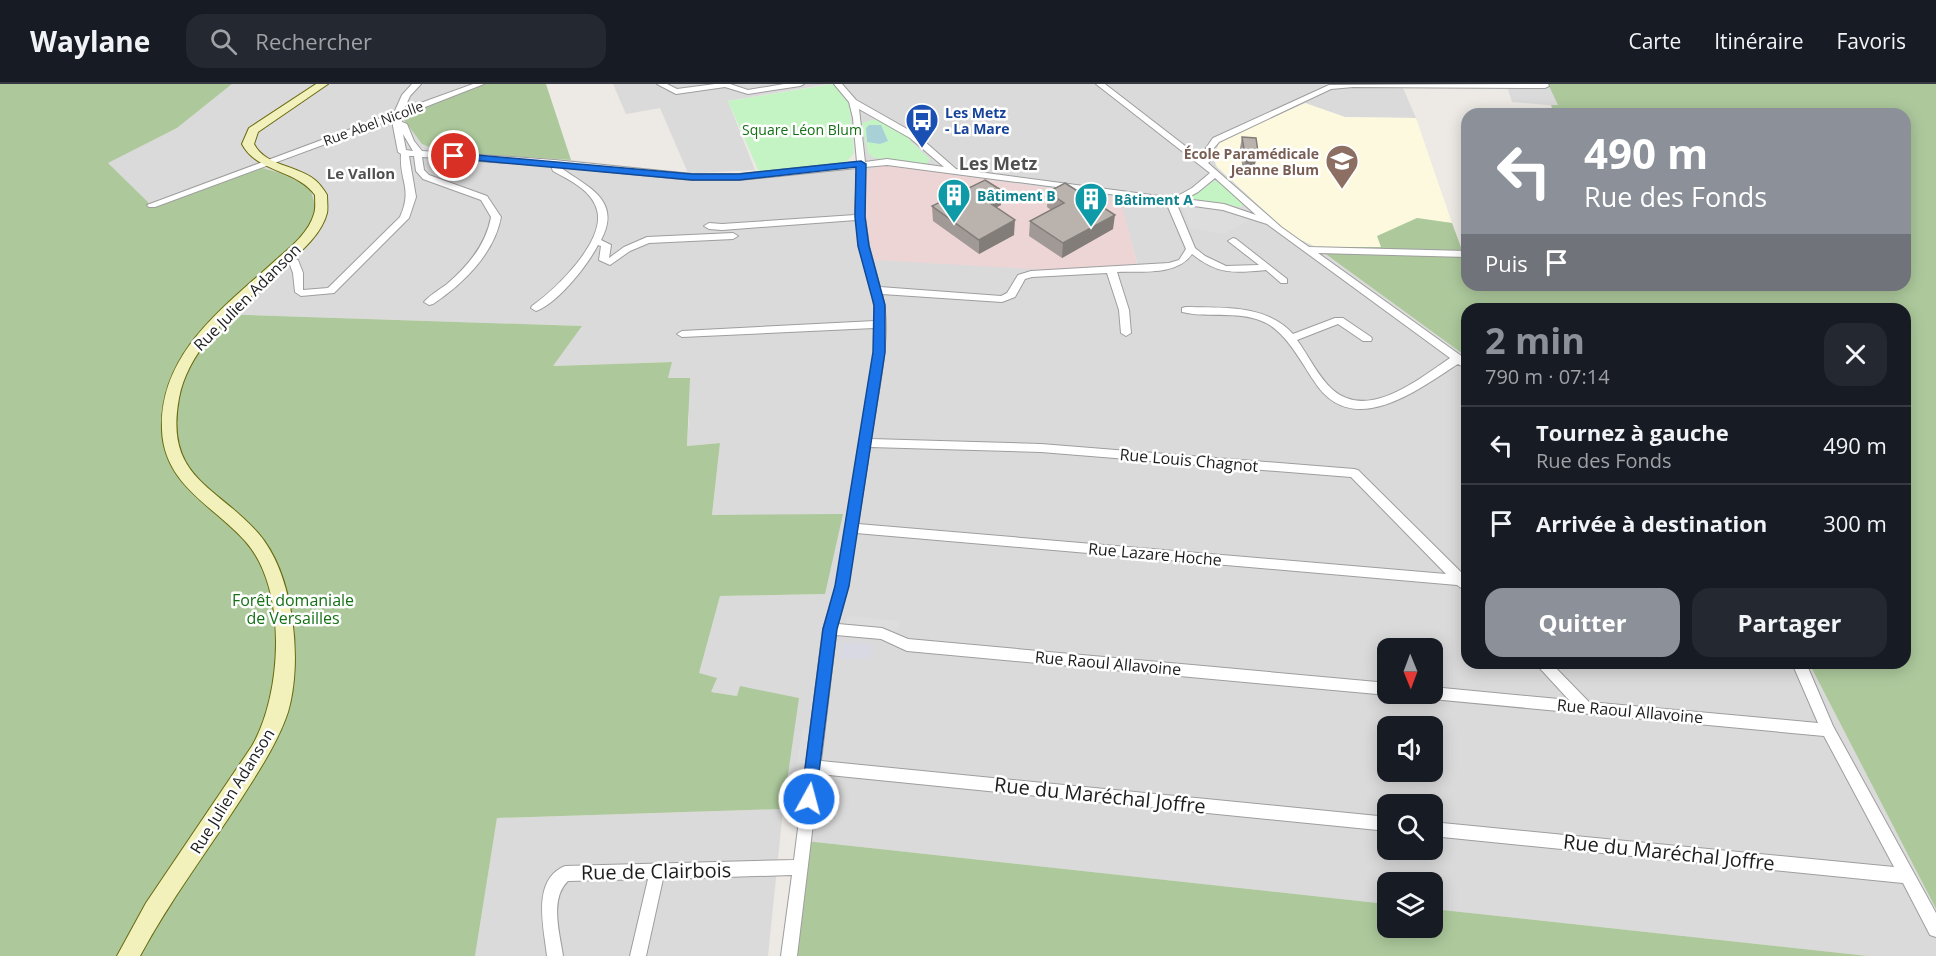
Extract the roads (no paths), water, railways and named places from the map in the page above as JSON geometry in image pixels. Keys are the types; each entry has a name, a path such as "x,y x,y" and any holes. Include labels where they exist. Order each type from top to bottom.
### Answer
{"main road":[{"path":"266,162 253,156 248,150 247,142 253,130 323,84"},
{"name":"Rue Julien Adanson","path":"128,956 145,922 209,833 258,756 278,714 282,699 285,673 282,631 277,592 269,564 254,540 181,473 173,459 170,420 174,387 190,354 218,323 286,258 318,219 322,206 321,195 307,179 266,162"}],"street":[{"path":"286,258 293,260 296,266 298,290 301,293 320,294 339,286 390,234 411,204 411,183 397,126 406,95 417,84"},
{"name":"Rue Abel Nicolle","path":"152,205 266,162 399,118 480,84"},
{"path":"661,84 676,92 725,85 748,92 800,84"},
{"path":"838,84 854,102 913,136 956,172"},
{"path":"1100,84 1252,203 1270,222 1461,361"},
{"path":"1202,164 1210,157 1210,148 1216,140 1327,86 1353,84 1545,86"},
{"path":"789,956 830,629 842,586 879,352 881,324 877,290 864,246 860,217 861,164 854,102"},
{"path":"857,118 879,115"},
{"path":"399,118 417,150 420,171 426,177 484,198 496,217 491,238 484,249 444,293 429,302"},
{"path":"405,153 554,163 646,174 705,177 739,177 887,162 1242,211 1270,222"},
{"path":"926,168 937,157"},
{"path":"536,308 554,297 598,242 603,222 598,201 582,183 556,169 554,163"},
{"path":"1215,173 1195,190 1175,201 1173,207 1191,249 1206,263 1219,270 1268,267"},
{"path":"1242,211 1252,203"},
{"path":"709,226 860,217"},
{"path":"598,242 606,245 604,260 610,262 627,249 646,240 733,236"},
{"path":"1233,241 1284,281"},
{"path":"1182,262 1191,249"},
{"path":"1307,250 1461,254"},
{"path":"877,290 1002,299 1011,295 1021,277 1031,274 1111,270 1182,262 1206,263"},
{"path":"1111,270 1124,310 1126,333"},
{"path":"1186,310 1251,315 1269,320 1291,339 1332,396 1353,404 1384,402 1396,398 1461,363"},
{"path":"1291,339 1340,320 1366,339"},
{"path":"682,334 881,324"},
{"name":"Rue Louis Chagnot","path":"864,443 1041,448 1354,473 1461,580"},
{"name":"Rue Lazare Hoche","path":"850,528 1461,583"},
{"name":"Rue Raoul Allavoine","path":"830,629 882,634 907,645 1377,688"},
{"path":"1548,669 1585,707"},
{"path":"1802,669 1828,730 1905,876 1936,929"},
{"name":"Rue Raoul Allavoine","path":"1443,694 1828,730"},
{"name":"Rue du Maréchal Joffre","path":"813,767 1377,823"},
{"name":"Rue du Maréchal Joffre","path":"1443,830 1905,876"},
{"name":"Rue de Clairbois","path":"555,956 550,894 556,879 565,874 800,867"},
{"path":"638,956 657,873"}],"water":[{"path":"869,125 881,125 888,141 880,144 867,142 866,128"}],"place":[{"name":"Les Metz - La Mare","path":"922,149"},
{"name":"École Paramédicale Jeanne Blum","path":"1342,190"},
{"name":"Bâtiment B","path":"954,224"},
{"name":"Bâtiment A","path":"1091,228"}],"district":[{"name":"Les Metz","path":"998,163"},
{"name":"Le Vallon","path":"361,173"}],"park label":[{"name":"Square Léon Blum","path":"802,129"},
{"name":"Forêt domaniale de Versailles","path":"293,609"}]}
